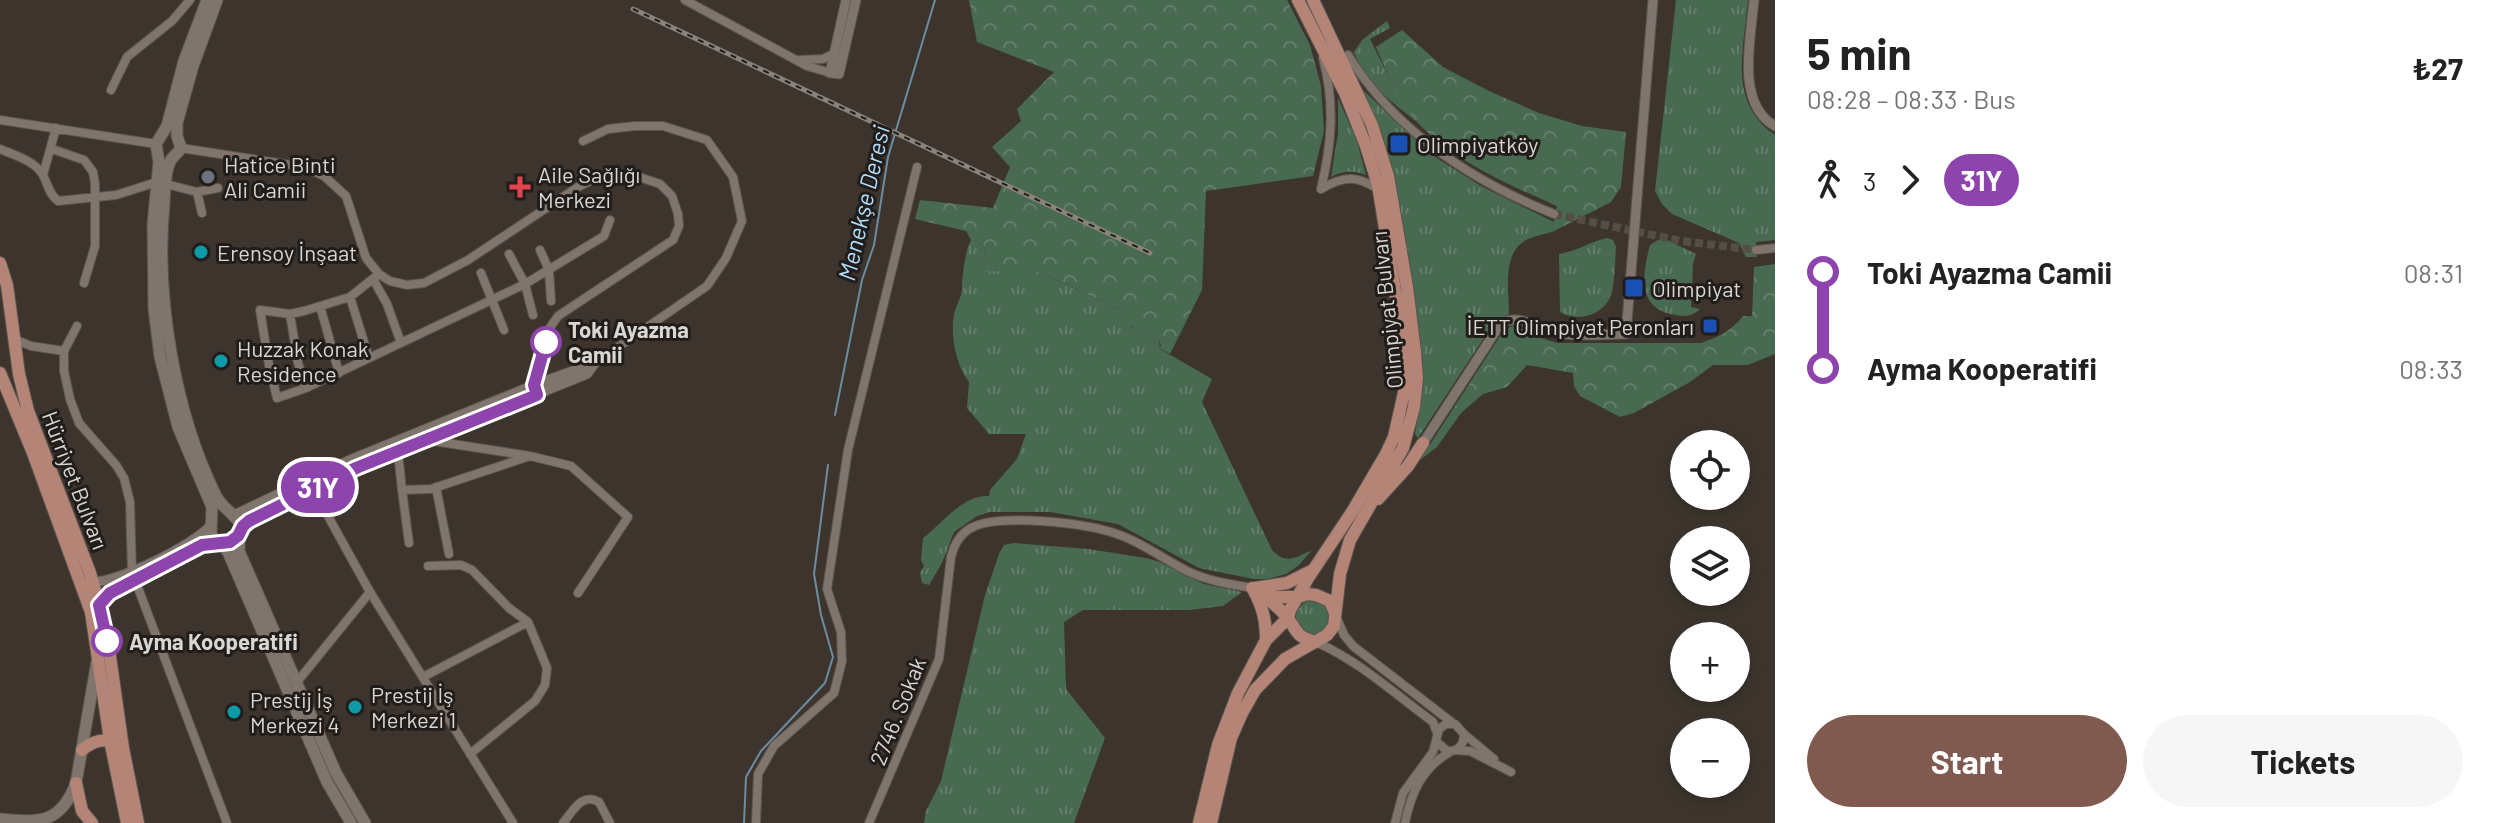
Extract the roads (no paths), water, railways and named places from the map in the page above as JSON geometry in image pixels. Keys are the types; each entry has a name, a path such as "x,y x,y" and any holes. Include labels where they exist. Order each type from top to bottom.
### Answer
{"main road":[{"path":"207,0 184,61 167,126 159,144 164,302 171,355 194,441 217,497 240,524 239,551 336,773 365,823"},
{"path":"217,0 193,66 176,127 177,153 169,163 162,183 153,224 154,309 160,357 178,427 212,507 211,534 228,552 327,782 351,823"},
{"name":"Olimpiyat Bulvarı","path":"1298,0 1345,93 1379,190 1404,346 1405,388 1394,437 1375,475 1298,597"},
{"name":"Olimpiyat Bulvarı","path":"1313,0 1372,125 1388,176 1407,287 1417,378 1414,407 1403,449 1350,540 1343,561 1335,614"},
{"path":"159,144 170,133 177,136"},
{"path":"159,144 165,158 177,153"},
{"name":"Hürriyet Bulvarı","path":"0,263 28,411 106,628 135,822"},
{"path":"0,351 14,339"},
{"name":"Hürriyet Bulvarı","path":"0,373 91,612 110,740 135,822"},
{"path":"1406,437 1416,445 1423,443"},
{"path":"1375,475 1423,443"},
{"path":"1365,513 1395,482 1423,443"},
{"path":"212,523 222,513 232,514"},
{"path":"220,542 230,542 239,534"},
{"path":"1252,588 1287,583 1313,569"},
{"path":"1211,823 1231,738 1255,690 1285,659 1331,631 1335,614 1330,601 1324,597 1307,594 1272,597 1252,588"},
{"path":"1252,588 1288,618 1294,632 1316,642"},
{"path":"1252,588 1262,606 1266,640"},
{"path":"1199,823 1218,745 1238,693 1266,640 1288,618 1298,597"},
{"path":"0,819 35,821 50,818 62,812 69,801 76,783 98,653"},
{"path":"82,750 100,740 110,740 123,748"},
{"path":"76,783 82,811 92,823"}],"street":[{"path":"111,90 127,57 172,21 190,0"},
{"path":"685,0 807,66 835,74"},
{"path":"835,74 835,53 846,0"},
{"path":"835,74 856,0"},
{"path":"1423,443 1501,323 1508,320 1526,321 1565,335 1626,334 1653,0"},
{"path":"1754,0 1748,82 1753,100 1768,122 1775,126"},
{"path":"1317,38 1329,81 1331,114 1331,144 1321,189 1342,178 1364,181 1379,190"},
{"path":"797,60 823,59 835,53"},
{"path":"1348,55 1381,100 1443,156 1516,198 1554,214"},
{"path":"0,120 159,144"},
{"path":"232,514 352,459 424,436 535,390 587,374 595,363 707,286 726,258 742,221 733,177 707,140 663,126 635,126 608,129 583,141"},
{"path":"43,175 56,128"},
{"path":"0,149 35,165 52,197 58,201 116,195 162,183 197,192 218,188"},
{"path":"52,149 84,160 93,172 95,246 84,283"},
{"path":"177,153 304,167 324,176 346,196 366,258 401,343"},
{"path":"756,823 758,774 774,746 834,693 842,661 841,632 827,589 843,481 852,427 917,167"},
{"path":"376,277 407,285 424,283 468,260 598,177 639,177 660,184 672,196 678,214 679,226 673,240 558,316 549,329 535,390"},
{"path":"197,192 202,213"},
{"path":"376,277 350,297 320,306 290,314 260,310 277,398 339,373 525,284 604,236 610,220"},
{"path":"1756,250 1775,248"},
{"path":"540,250 549,270 551,301"},
{"path":"509,254 525,284 533,315"},
{"path":"481,273 504,330"},
{"path":"350,297 369,358"},
{"path":"320,306 339,373"},
{"path":"290,314 298,363 306,388"},
{"path":"77,326 64,351 64,371 70,399 79,423 124,478 130,502 134,576 227,823"},
{"path":"14,339 31,346 64,351"},
{"path":"239,534 249,521 398,452 424,436 571,466 628,517 578,593"},
{"path":"398,452 409,543"},
{"path":"402,490 436,487 530,456"},
{"path":"436,487 449,554"},
{"path":"313,489 370,592 513,823"},
{"name":"2746. Sokak","path":"869,823 939,659 953,550 968,530 975,526 1009,521 1113,532 1207,579 1252,588"},
{"path":"99,605 134,576 199,537 212,523"},
{"path":"92,582 134,576 202,545 220,542"},
{"path":"428,566 461,565 472,570 509,608 528,622 547,668 545,685 535,701 470,754"},
{"path":"297,682 370,592"},
{"path":"1316,642 1338,652 1433,722 1442,749 1470,751 1511,772 1455,724 1353,646 1344,635 1335,614"},
{"path":"423,677 528,622"},
{"path":"1395,823 1403,793 1433,752 1437,737 1446,724 1455,724"},
{"path":"1405,823 1411,796 1423,777 1437,760 1463,744 1464,734"},
{"path":"563,823 583,799 588,798 599,802 610,823"}],"waterway":[{"name":"Menekşe Deresi","path":"835,415 862,280 874,245 888,157 935,0"},
{"name":"Menekşe Deresi","path":"744,823 746,777 761,751 825,683 833,657 814,574 828,465"}],"tunnel":[{"path":"1554,214 1681,241 1756,250"}],"railway":[{"path":"633,9 1150,253"}],"place":[{"name":"Olimpiyatköy","path":"1399,144"},
{"name":"Hatice Binti Ali Camii","path":"208,177"},
{"name":"Aile Sağlığı Merkezi","path":"520,187"},
{"name":"Erensoy İnşaat","path":"201,252"},
{"name":"Olimpiyat","path":"1634,288"},
{"name":"İETT Olimpiyat Peronları","path":"1710,326"},
{"name":"Toki Ayazma Camii","path":"546,342"},
{"name":"Huzzak Konak Residence","path":"221,361"},
{"name":"Ayma Kooperatifi","path":"107,641"},
{"name":"Prestij İş Merkezi 1","path":"355,707"},
{"name":"Prestij İş Merkezi 4","path":"234,712"}]}
